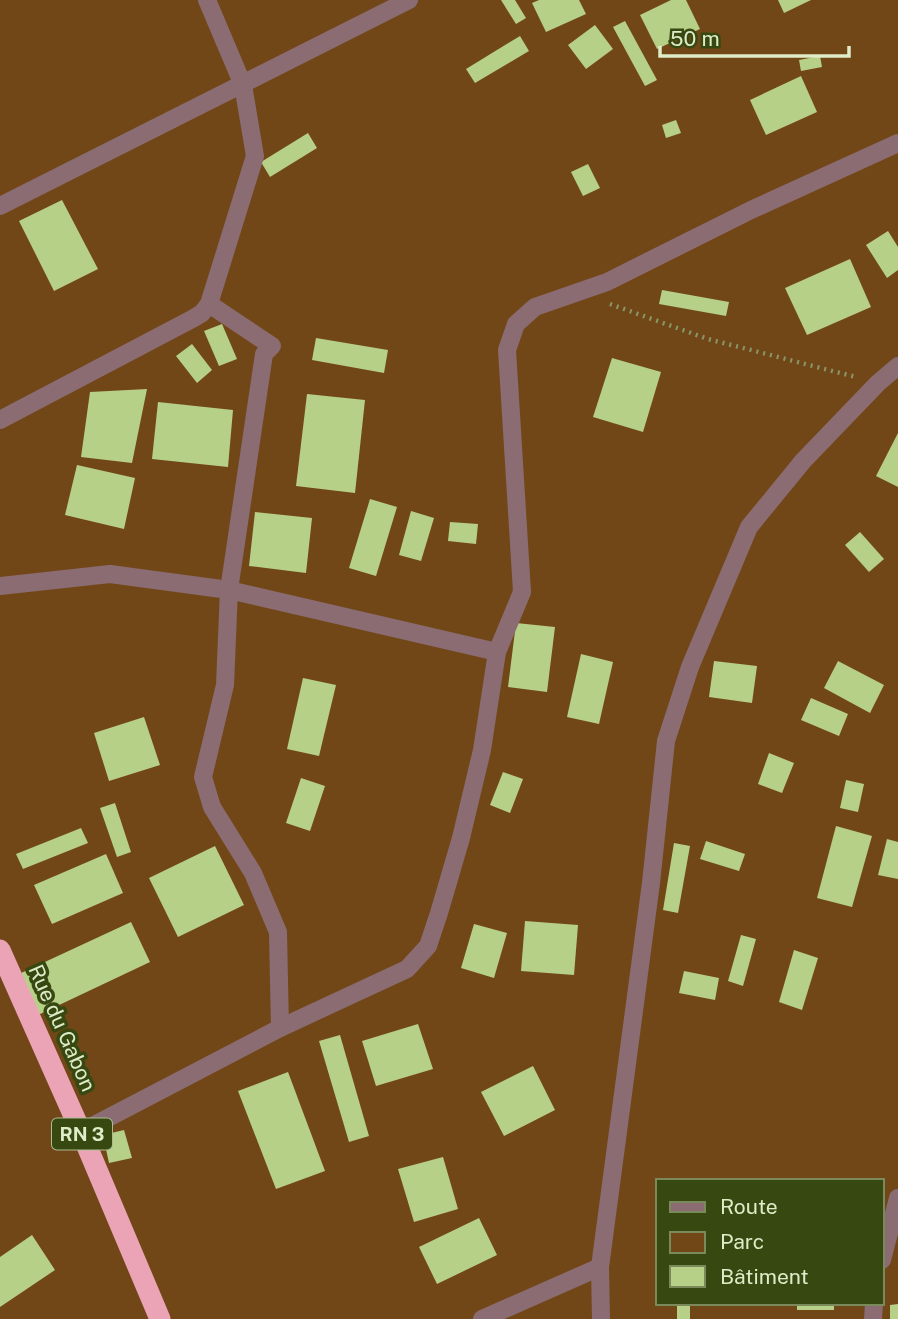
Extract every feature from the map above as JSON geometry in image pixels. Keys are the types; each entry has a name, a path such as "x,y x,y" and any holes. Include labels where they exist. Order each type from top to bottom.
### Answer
{"highway":[{"name":"Rue du Gabon","path":"0,950 160,1319"}],"street":[{"path":"0,420 194,318 209,304 255,156 243,85 207,0"},
{"path":"0,206 243,85 403,1"},
{"path":"81,1132 280,1028 407,969 428,946 467,813 482,750 497,652 522,592 507,350 516,324 535,307 607,282 751,210 898,143"},
{"path":"209,304 272,346 264,354 229,590 225,685 202,777 212,807 253,873 278,932 280,1028"},
{"path":"601,1319 600,1268 651,883 666,741 690,667 749,527 803,461 877,383 898,366"},
{"path":"0,586 110,574 229,590 497,652"},
{"path":"884,1252 898,1198"},
{"path":"482,1319 600,1268"}],"path":[{"path":"573,292 708,339 877,383"}],"green space":[{"path":"0,0 898,0 898,1319 0,1319"}],"building":[{"path":"501,0 515,0 526,18 516,24"},
{"path":"539,0 579,0 586,14 546,32 532,3"},
{"path":"671,0 686,0 700,29 657,49 640,15"},
{"path":"778,0 811,0 784,13"},
{"path":"625,21 657,80 645,86 613,27"},
{"path":"595,25 613,49 586,69 568,45"},
{"path":"520,36 529,51 475,83 466,69"},
{"path":"820,56 822,67 801,71 799,60"},
{"path":"801,76 817,112 766,135 750,100"},
{"path":"676,120 681,133 666,138 662,125"},
{"path":"308,133 317,148 270,177 261,162"},
{"path":"588,164 600,188 583,196 571,172"},
{"path":"62,200 98,269 54,291 19,221"},
{"path":"888,231 898,247 898,270 887,278 866,245"},
{"path":"850,259 871,307 807,335 785,288"},
{"path":"662,290 729,302 726,316 659,304"},
{"path":"222,324 237,359 219,366 204,331"},
{"path":"316,338 388,350 384,373 312,360"},
{"path":"192,344 212,370 197,383 176,356"},
{"path":"612,358 661,372 643,432 593,417"},
{"path":"147,389 132,463 81,457 90,392"},
{"path":"307,394 365,400 355,493 296,486"},
{"path":"158,402 233,410 228,467 152,459"},
{"path":"898,433 898,487 876,476"},
{"path":"77,465 135,478 124,529 65,515"},
{"path":"370,499 397,507 376,576 349,568"},
{"path":"411,511 434,518 421,561 399,555"},
{"path":"255,512 312,518 306,573 249,566"},
{"path":"450,522 478,524 476,544 448,541"},
{"path":"860,532 884,559 869,572 845,545"},
{"path":"516,623 555,627 547,692 508,687"},
{"path":"581,654 613,662 599,724 567,717"},
{"path":"714,661 757,666 752,703 709,697"},
{"path":"838,661 884,685 870,713 824,688"},
{"path":"303,678 336,685 319,756 287,749"},
{"path":"811,698 848,714 839,736 801,720"},
{"path":"144,717 160,765 109,781 94,733"},
{"path":"769,753 794,763 782,793 758,784"},
{"path":"503,772 523,779 510,813 490,805"},
{"path":"301,778 325,786 310,831 286,823"},
{"path":"846,780 864,784 858,812 840,808"},
{"path":"115,803 131,852 117,857 100,808"},
{"path":"836,826 872,836 852,907 817,898"},
{"path":"81,828 88,843 23,869 16,854"},
{"path":"887,839 898,842 898,879 878,875"},
{"path":"706,841 745,854 739,871 700,859"},
{"path":"674,843 690,846 678,913 663,910"},
{"path":"215,846 244,905 178,937 149,878"},
{"path":"106,854 123,893 52,924 34,885"},
{"path":"525,921 578,925 574,975 521,971"},
{"path":"131,922 150,962 38,1015 19,974"},
{"path":"474,924 507,933 494,978 461,968"},
{"path":"741,935 756,939 743,986 728,981"},
{"path":"794,950 818,958 802,1010 779,1002"},
{"path":"684,971 719,978 715,1000 679,993"},
{"path":"418,1024 433,1069 376,1086 362,1041"},
{"path":"340,1035 369,1136 349,1142 319,1041"},
{"path":"533,1066 555,1110 504,1136 481,1092"},
{"path":"288,1072 325,1171 276,1189 238,1091"},
{"path":"124,1130 132,1158 109,1163 103,1135"},
{"path":"443,1157 458,1209 414,1222 398,1169"},
{"path":"479,1218 497,1255 437,1284 419,1247"},
{"path":"32,1235 55,1270 0,1307 0,1257"},
{"path":"898,1304 898,1319 890,1319 890,1305"},
{"path":"677,1305 690,1305 690,1319 677,1319"},
{"path":"797,1305 834,1305 834,1310 797,1310"}]}
